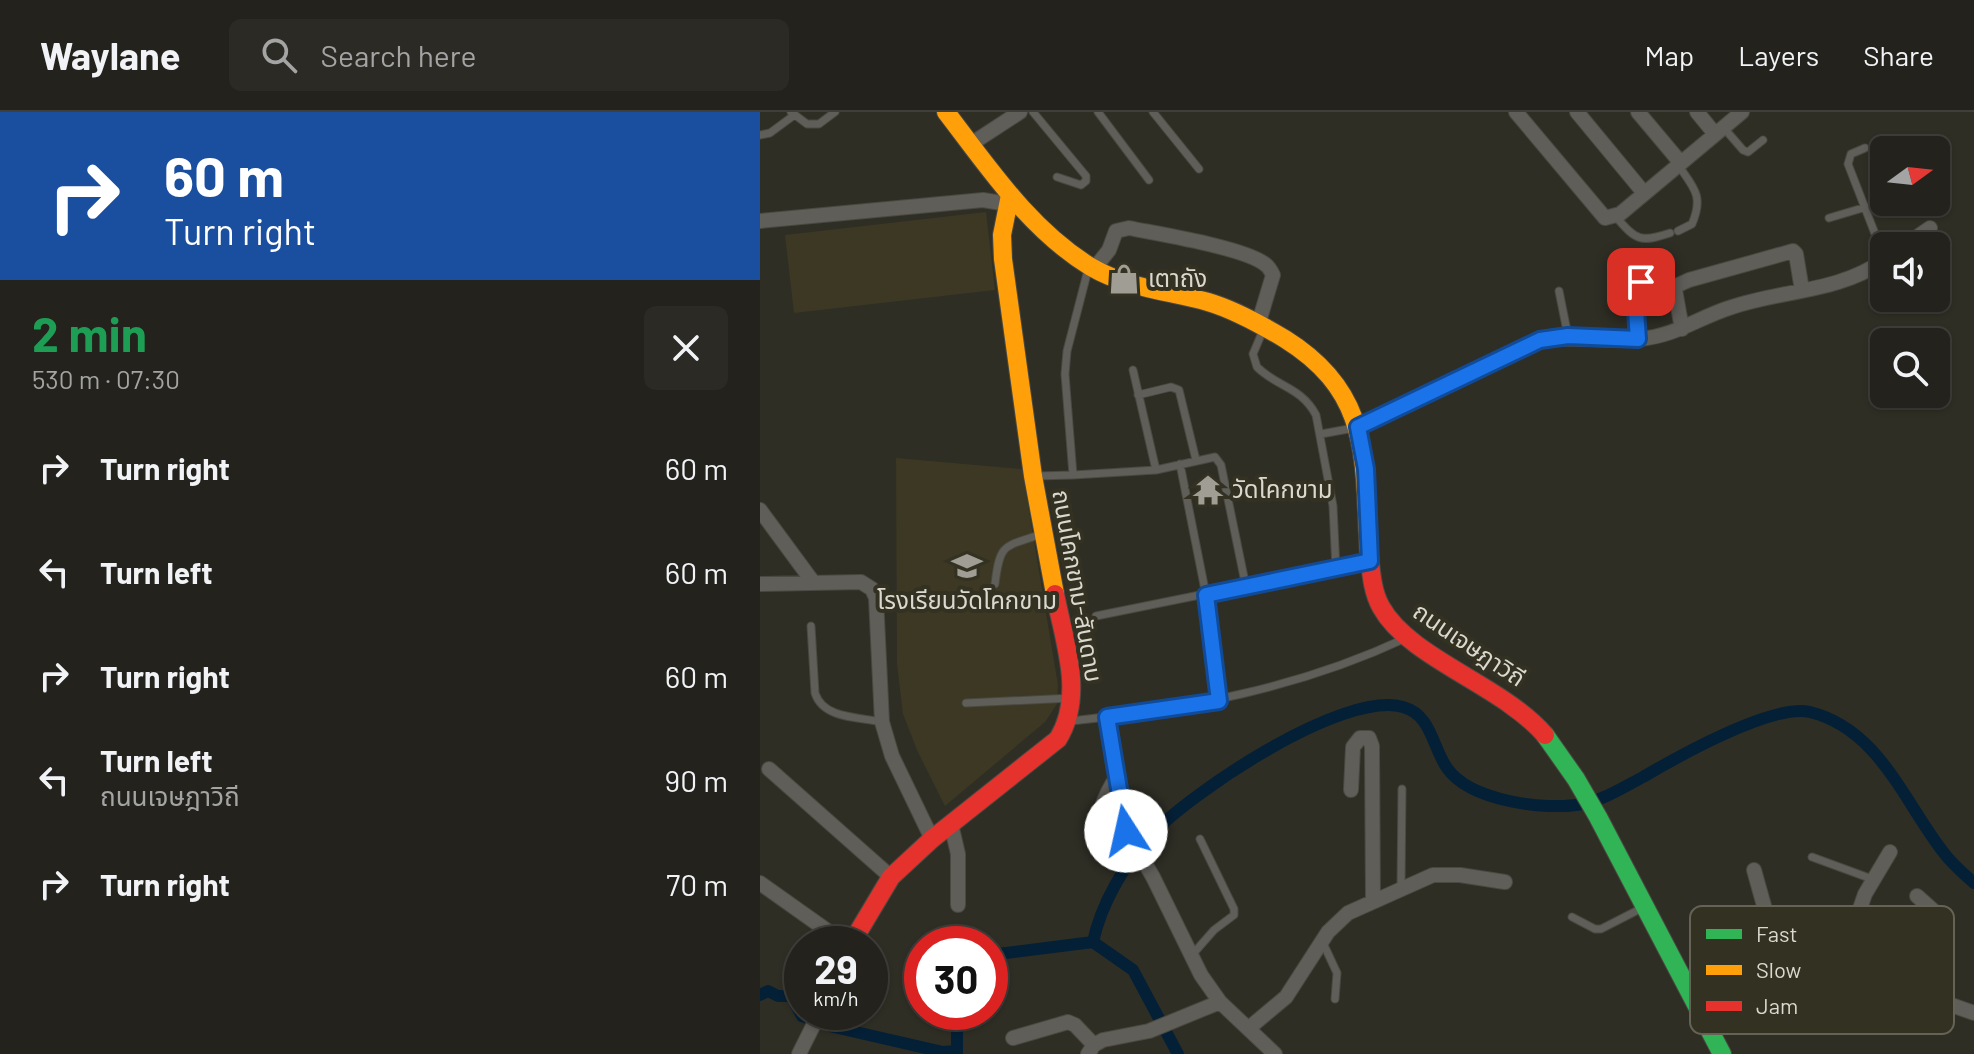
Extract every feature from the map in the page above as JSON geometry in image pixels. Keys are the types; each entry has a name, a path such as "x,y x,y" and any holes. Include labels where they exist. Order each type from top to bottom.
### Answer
{"street":[{"name":"ถนนเจษฎาวิถี","path":"946,112 1009,199 1056,241 1092,267 1134,286 1218,305 1261,326 1305,353 1327,371 1342,392 1358,427 1366,469 1370,561 1381,606 1408,637 1505,697 1525,713 1569,768 1610,838 1690,992"},
{"path":"971,144 1020,112"},
{"path":"1516,112 1605,218 1616,217 1742,112"},
{"path":"1577,112 1644,193"},
{"path":"1638,112 1679,163"},
{"path":"1697,112 1719,130"},
{"path":"760,221 1009,199"},
{"name":"ถนนโคกขาม-สันดาบ","path":"860,926 891,877 932,839 1058,739 1068,721 1073,698 1042,533 1003,259 1002,235 1009,199"},
{"path":"1092,267 1109,250 1116,231 1121,228 1253,257 1268,265 1273,275 1261,326"},
{"path":"1924,232 1930,228"},
{"path":"1682,329 1675,290 1689,280 1793,251 1802,290"},
{"path":"1358,427 1531,344 1568,336 1638,339 1682,329 1735,305 1860,275 1870,268"},
{"path":"760,510 813,582"},
{"path":"760,584 861,582 872,589 876,598 882,722 892,756 932,839"},
{"path":"1351,790 1353,747 1360,738 1369,738 1372,746 1373,901"},
{"path":"769,769 891,877"},
{"path":"1117,777 1126,831 1153,877 1191,955 1220,1002 1275,1054"},
{"path":"1094,843 1100,808 1107,789 1117,777"},
{"path":"951,824 958,854 958,905"},
{"path":"1860,906 1872,879 1890,852"},
{"path":"1754,870 1764,906"},
{"path":"1249,1028 1286,997 1339,920 1401,887 1443,874 1505,882"},
{"path":"760,883 822,926"},
{"path":"1917,896 1928,906"},
{"path":"1013,1038 1068,1022 1075,1025 1091,1049 1103,1040 1149,1031 1220,1002"},
{"path":"1954,1006 1974,1013"},
{"path":"799,1054 811,1030"},
{"name":"ถนนเจษฎาวิถี","path":"1712,1034 1722,1054"}],"lane":[{"path":"760,135 770,133 792,114 807,124 819,124 835,112"},
{"path":"1033,112 1086,176 1086,181 1081,185 1057,177"},
{"path":"1098,112 1149,180"},
{"path":"1153,112 1199,169"},
{"path":"1719,130 1748,152 1763,140"},
{"path":"1865,148 1851,154 1848,164 1875,232"},
{"path":"1616,217 1632,235 1641,240 1651,240 1692,224 1698,208 1698,196 1679,163"},
{"path":"1829,218 1866,207"},
{"path":"1073,475 1065,374 1067,351 1092,267"},
{"path":"1638,339 1636,311 1641,282"},
{"path":"1559,291 1568,336"},
{"path":"1261,326 1253,354 1257,367 1300,393 1309,402 1321,434 1333,506 1336,569"},
{"path":"1133,370 1156,470"},
{"path":"1138,395 1171,387 1179,390 1196,460"},
{"path":"1321,434 1358,427"},
{"path":"1033,476 1156,470 1215,457 1221,465 1246,587"},
{"path":"1180,464 1206,595 1219,701"},
{"path":"995,584 998,556 1005,548 1042,533"},
{"path":"1096,616 1370,561"},
{"path":"811,626 818,703 830,712 882,722"},
{"path":"1068,721 1219,701 1336,669 1408,637"},
{"path":"966,703 1073,698"},
{"path":"1107,717 1117,777"},
{"path":"1401,887 1402,789"},
{"path":"1191,955 1214,930 1234,915 1234,909 1200,839"},
{"path":"1812,857 1872,879"},
{"path":"1572,917 1601,929 1646,906"},
{"path":"1322,941 1337,973 1335,999"}],"shaded area":[{"path":"986,212 995,290 794,313 785,235"},
{"name":"โรงเรียนวัดโคกขาม","path":"896,458 1022,469 1058,685 1057,704 1045,722 945,806 903,714 897,664"}],"waterway":[{"path":"1093,942 1108,899 1131,859 1170,817 1269,749 1344,714 1377,706 1403,707 1420,717 1447,768 1473,789 1509,801 1549,806 1598,800 1701,745 1750,723 1794,711 1810,712 1834,721 1872,751 1944,853 1974,883"},
{"path":"1093,942 1133,970 1178,1054"},
{"path":"1008,953 1093,942"},
{"path":"760,995 768,991 778,996 791,996 802,1016 834,1027 943,1052 955,1051"},
{"path":"957,1030 957,1054"}],"traffic: fast":[{"path":"1545,735 1598,817 1690,993"},
{"path":"1712,1034 1722,1054"}],"traffic: slow":[{"path":"946,112 1012,197 1049,235 1091,267 1133,284 1228,309 1285,339 1314,360 1349,406 1358,432 1366,488 1369,553"},
{"path":"1010,195 1002,235 1003,259 1033,476 1055,594"}],"traffic: jam":[{"path":"1369,553 1376,594 1394,625 1434,657 1527,717 1545,735"},
{"path":"862,926 891,877 932,839 1058,739 1066,722 1071,686 1055,594"}],"place":[{"name":"เตาถัง","path":"1124,279"},
{"name":"วัดโคกขาม","path":"1208,490"},
{"name":"โรงเรียนวัดโคกขาม","path":"967,566"}],"route":[{"path":"1126,831 1107,717 1219,701 1206,595 1370,561 1366,469 1358,427 1540,340 1568,336 1638,339 1636,311 1641,282"}]}
